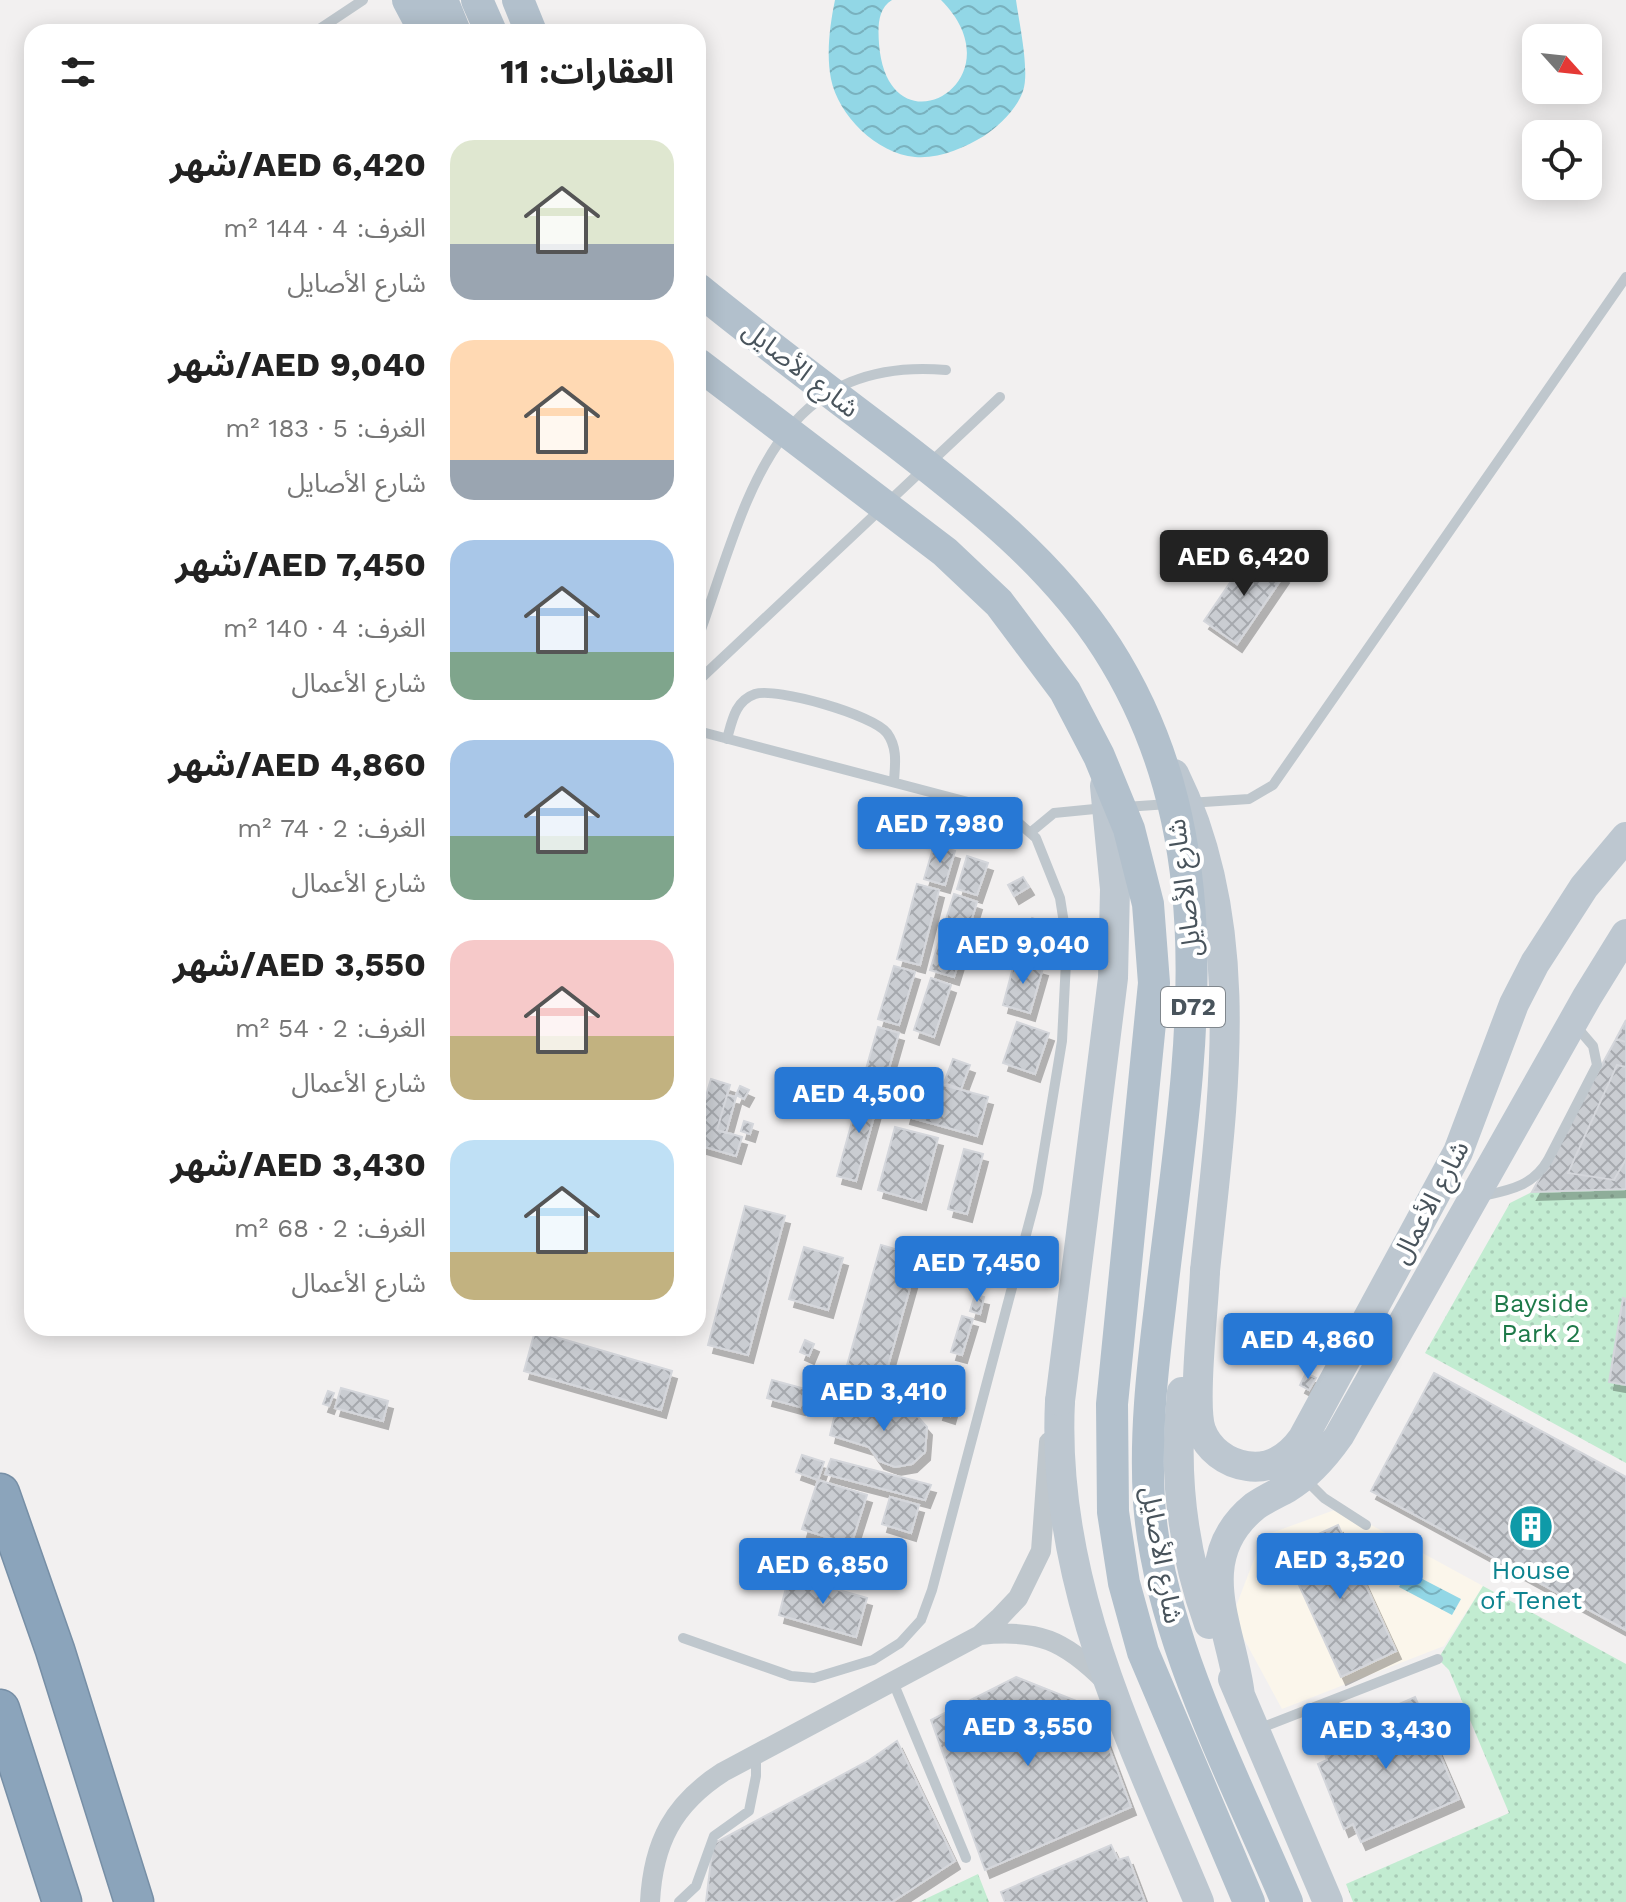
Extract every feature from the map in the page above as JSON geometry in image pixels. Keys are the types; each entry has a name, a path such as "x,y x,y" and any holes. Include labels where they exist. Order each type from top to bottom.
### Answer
{"highway":[{"path":"0,1493 55,1650 134,1902"},
{"path":"0,1709 62,1902"}],"main road":[{"path":"408,0 421,24"},
{"path":"442,0 452,24"},
{"path":"477,0 488,24"},
{"path":"518,0 528,24"},
{"name":"شارع الأصايل","path":"706,295 1016,538 1078,608 1105,646 1151,728 1183,851 1194,978 1148,1407 1150,1508 1160,1575 1177,1640 1287,1902"},
{"name":"شارع الأصايل","path":"706,370 973,576 1045,660 1099,756 1140,866 1151,930 1154,983 1112,1404 1111,1476 1117,1548 1143,1652 1249,1902"}],"street":[{"name":"شارع الأعمال","path":"1151,728 1195,820 1212,888 1223,959 1225,1054 1180,1495 1191,1564 1212,1631 1328,1902"},
{"path":"1099,756 1113,859 1113,978 1060,1401 1060,1484 1056,1532 1108,1684 1199,1902"},
{"name":"شارع الأعمال","path":"1189,1417 1200,1428 1207,1443 1233,1463 1265,1466 1293,1451 1303,1438 1458,1152 1514,1004 1535,963 1584,887 1626,837"},
{"name":"شارع الأعمال","path":"1240,1696 1220,1607 1220,1564 1232,1532 1242,1518 1303,1477 1339,1436 1626,934"},
{"path":"650,1902 658,1848 676,1812 706,1783 980,1635 1018,1598 1032,1576 1041,1551 1056,1532"},
{"path":"980,1635 1020,1633 1050,1640 1078,1654 1108,1684"}],"lane":[{"path":"327,24 363,0"},
{"path":"1031,832 1045,817 1063,810 1235,801 1249,799 1273,785 1626,277"},
{"path":"706,617 766,459 798,416 842,385 866,376 893,369 946,370"},
{"path":"706,673 1000,397"},
{"path":"727,739 733,716 746,699 756,693 778,693 877,723 893,744 894,781"},
{"path":"683,1638 791,1676 814,1678 887,1653 911,1632 928,1606 1037,1193 1058,1079 1067,964 1065,920 1050,866 1031,832 1006,812 706,733"},
{"path":"1473,1198 1523,1185 1544,1166 1597,1065 1593,1046 1573,1022"},
{"path":"1303,1477 1324,1498 1366,1525"},
{"path":"1256,1730 1438,1659"},
{"path":"893,1682 966,1858"},
{"path":"679,1902 696,1886 714,1836 752,1806 756,1754"}],"shaded area":[{"path":"1340,1508 1483,1586 1444,1646 1282,1709 1232,1617 1263,1536"}],"green space":[{"name":"Bayside Park 2","path":"1626,1189 1626,1463 1425,1353 1510,1203 1532,1192"},
{"path":"1483,1586 1626,1664 1626,1902 1353,1902 1346,1884 1509,1813 1449,1670 1438,1659"},
{"path":"978,1874 989,1902 919,1902"}],"water":[{"path":"835,0 892,0 884,8 879,25 879,44 888,78 904,97 924,102 944,95 959,80 967,57 962,30 941,0 1016,0 1025,71 1020,98 996,127 960,148 924,157 887,149 861,130 835,93 829,49"},
{"path":"1407,1571 1461,1599 1452,1615 1399,1587"}],"building":[{"path":"1251,552 1284,575 1237,644 1204,621"},
{"path":"934,845 955,851 945,885 924,879"},
{"path":"967,856 988,863 977,895 957,889"},
{"path":"1023,877 1029,887 1014,896 1008,885"},
{"path":"917,884 939,890 920,965 897,959"},
{"path":"954,894 977,902 954,977 930,970"},
{"path":"1032,918 1041,922 1037,931 1028,927"},
{"path":"1015,960 1043,968 1030,1013 1003,1005"},
{"path":"894,966 915,972 899,1025 878,1019"},
{"path":"931,978 951,985 934,1037 914,1030"},
{"path":"1626,1020 1626,1042 1616,1039"},
{"path":"1017,1022 1049,1033 1035,1074 1003,1063"},
{"path":"878,1027 899,1033 883,1089 862,1083"},
{"path":"1616,1039 1626,1042 1626,1189 1532,1192"},
{"path":"953,1059 970,1065 961,1089 944,1083"},
{"path":"1617,1065 1626,1067 1626,1159 1614,1180 1568,1173"},
{"path":"916,1078 988,1097 977,1136 905,1116"},
{"path":"711,1079 730,1085 717,1130 742,1137 736,1156 706,1147 706,1096"},
{"path":"903,1083 909,1085 903,1100 897,1098"},
{"path":"740,1086 749,1090 744,1099 736,1095"},
{"path":"861,1089 880,1095 856,1181 837,1176"},
{"path":"727,1095 736,1097 726,1133 717,1130"},
{"path":"744,1121 753,1124 750,1134 741,1131"},
{"path":"895,1127 938,1138 921,1202 878,1190"},
{"path":"964,1149 983,1154 967,1214 948,1209"},
{"path":"745,1206 785,1216 748,1355 708,1345"},
{"path":"986,1240 999,1246 991,1262 978,1256"},
{"path":"881,1245 919,1256 880,1394 842,1383"},
{"path":"804,1247 843,1258 828,1310 789,1299"},
{"path":"975,1295 984,1297 980,1314 970,1311"},
{"path":"1623,1298 1626,1299 1626,1385 1609,1382"},
{"path":"962,1316 973,1319 962,1355 951,1352"},
{"path":"534,1336 552,1336 672,1371 661,1410 524,1371"},
{"path":"805,1340 814,1344 809,1356 800,1352"},
{"path":"1306,1373 1316,1378 1309,1390 1300,1385"},
{"name":"House of Tenet","path":"1434,1373 1626,1477 1626,1630 1371,1491"},
{"path":"772,1380 805,1389 800,1407 767,1398"},
{"path":"341,1388 388,1401 383,1421 335,1408"},
{"path":"945,1389 957,1392 950,1416 938,1412"},
{"path":"328,1391 334,1393 329,1406 323,1404"},
{"path":"804,1391 812,1394 809,1406 801,1404"},
{"path":"837,1405 877,1414 892,1406 910,1408 927,1427 925,1452 912,1464 895,1467 879,1461 869,1447 830,1435"},
{"path":"802,1455 824,1462 818,1480 796,1472"},
{"path":"831,1459 931,1485 925,1500 825,1474"},
{"path":"818,1480 867,1495 851,1545 802,1529"},
{"path":"890,1497 919,1505 911,1533 882,1524"},
{"path":"1338,1525 1396,1651 1341,1677 1283,1550"},
{"path":"789,1576 867,1598 856,1637 779,1615"},
{"path":"1016,1677 1094,1708 1131,1807 985,1870 931,1720"},
{"path":"1415,1697 1459,1799 1361,1842 1353,1824 1344,1829 1318,1764 1327,1760 1320,1739"},
{"path":"897,1741 955,1861 892,1902 706,1902 713,1844 868,1761"},
{"path":"1111,1845 1118,1860 1128,1857 1145,1902 1005,1902 1001,1892"}],"place":[{"name":"House of Tenet","path":"1531,1527"}]}
